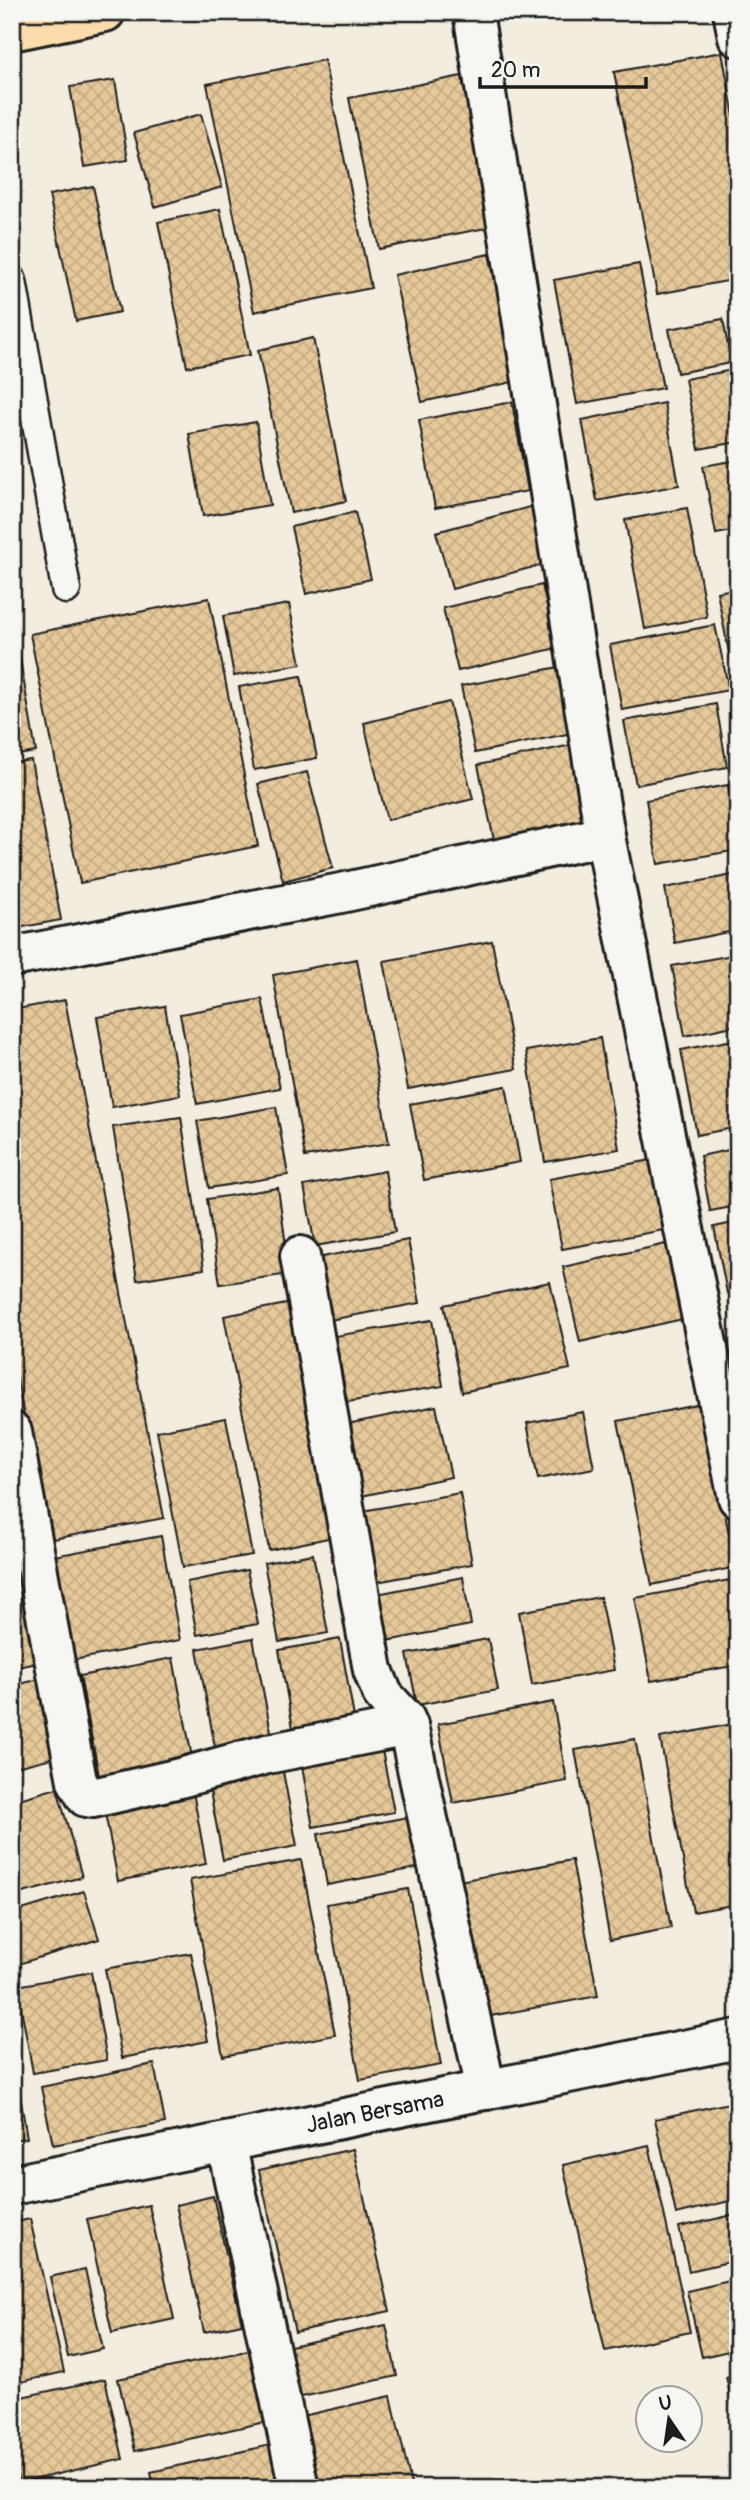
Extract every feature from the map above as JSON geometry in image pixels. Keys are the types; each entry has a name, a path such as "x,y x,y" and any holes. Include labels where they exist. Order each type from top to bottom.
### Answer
{"highway":[{"path":"12,31 105,12"}],"street":[{"path":"473,12 605,836 738,1498"},
{"path":"733,12 738,37"},
{"path":"12,957 341,893 605,836"},
{"path":"300,1256 373,1670 383,1695 405,1718 408,1726 486,2090"},
{"path":"12,1432 77,1781 86,1797 93,1798 180,1778 267,1754 408,1726"},
{"name":"Jalan Bersama","path":"12,2185 738,2039"},
{"path":"226,2142 299,2488"}],"lane":[{"path":"12,281 66,589"}],"building":[{"path":"722,52 738,137 738,279 657,294 614,72"},
{"path":"324,60 371,288 254,312 207,84"},
{"path":"462,76 491,227 379,249 349,98"},
{"path":"115,80 128,160 84,167 70,87"},
{"path":"201,114 222,187 155,207 134,133"},
{"path":"93,186 120,312 76,321 49,195"},
{"path":"220,209 250,355 187,367 158,222"},
{"path":"489,254 517,381 422,402 394,275"},
{"path":"639,264 663,388 577,404 554,280"},
{"path":"723,319 731,363 677,373 669,329"},
{"path":"313,338 346,501 291,513 258,350"},
{"path":"738,369 738,442 699,449 685,379"},
{"path":"512,402 528,491 435,508 419,420"},
{"path":"664,403 679,485 597,501 582,420"},
{"path":"256,422 270,505 203,516 189,434"},
{"path":"738,460 738,530 716,534 703,466"},
{"path":"541,504 556,561 452,589 436,532"},
{"path":"687,508 707,617 645,629 625,520"},
{"path":"355,512 371,579 306,594 291,527"},
{"path":"542,585 557,648 458,671 443,608"},
{"path":"738,588 738,657 730,658 717,592"},
{"path":"209,598 258,846 80,883 30,634"},
{"path":"289,604 301,664 234,676 223,616"},
{"path":"12,613 36,752 12,756"},
{"path":"715,625 729,690 622,710 610,645"},
{"path":"559,667 572,733 475,753 461,686"},
{"path":"301,676 317,758 254,770 239,687"},
{"path":"449,702 473,799 387,820 364,723"},
{"path":"716,704 727,767 636,785 624,721"},
{"path":"576,744 594,824 495,845 478,765"},
{"path":"31,760 61,920 12,929 12,763"},
{"path":"307,772 333,868 283,881 258,784"},
{"path":"728,785 738,850 658,864 646,800"},
{"path":"738,874 738,930 675,943 665,888"},
{"path":"492,941 516,1069 408,1089 384,961"},
{"path":"738,954 738,1025 685,1036 672,966"},
{"path":"357,959 389,1143 305,1157 273,975"},
{"path":"262,999 280,1088 197,1104 180,1014"},
{"path":"65,1000 164,1518 48,1540 12,1354 12,1010"},
{"path":"165,1006 180,1095 112,1107 97,1017"},
{"path":"600,1038 619,1149 545,1162 526,1051"},
{"path":"738,1039 738,1127 697,1135 681,1050"},
{"path":"506,1086 520,1162 424,1180 410,1104"},
{"path":"276,1107 288,1175 209,1188 197,1121"},
{"path":"181,1117 204,1269 137,1280 113,1127"},
{"path":"738,1148 738,1206 710,1211 700,1156"},
{"path":"657,1159 669,1229 562,1249 549,1179"},
{"path":"385,1171 395,1232 315,1246 304,1186"},
{"path":"278,1188 290,1274 220,1284 207,1199"},
{"path":"738,1222 738,1291 727,1293 714,1227"},
{"path":"408,1240 420,1303 324,1321 312,1259"},
{"path":"666,1244 683,1319 580,1342 563,1267"},
{"path":"550,1282 570,1369 462,1392 444,1305"},
{"path":"302,1301 348,1534 269,1550 224,1316"},
{"path":"432,1320 443,1386 347,1402 335,1336"},
{"path":"702,1404 736,1567 652,1585 618,1421"},
{"path":"436,1406 451,1477 352,1498 337,1426"},
{"path":"583,1412 594,1468 538,1479 527,1423"},
{"path":"226,1418 252,1555 183,1567 157,1431"},
{"path":"460,1493 472,1564 366,1584 352,1513"},
{"path":"161,1536 180,1640 68,1661 49,1557"},
{"path":"17,1547 38,1663 12,1668 12,1548"},
{"path":"313,1554 328,1633 279,1642 264,1563"},
{"path":"247,1570 258,1624 197,1635 187,1582"},
{"path":"463,1577 471,1625 381,1642 372,1595"},
{"path":"730,1580 738,1618 738,1665 651,1681 635,1598"},
{"path":"600,1597 614,1670 532,1685 519,1612"},
{"path":"253,1638 273,1742 216,1753 197,1649"},
{"path":"340,1639 357,1734 296,1745 279,1650"},
{"path":"488,1639 498,1690 417,1705 407,1654"},
{"path":"173,1658 194,1768 101,1786 80,1676"},
{"path":"44,1678 64,1755 12,1768 12,1686"},
{"path":"553,1702 567,1781 453,1803 438,1724"},
{"path":"738,1723 738,1904 693,1912 660,1738"},
{"path":"635,1739 671,1928 610,1940 575,1750"},
{"path":"380,1740 394,1812 313,1827 300,1756"},
{"path":"281,1761 297,1846 223,1860 207,1775"},
{"path":"192,1786 206,1864 118,1881 103,1802"},
{"path":"57,1788 82,1877 12,1896 12,1801"},
{"path":"408,1817 417,1868 327,1885 318,1834"},
{"path":"301,1860 335,2035 223,2056 190,1880"},
{"path":"572,1860 598,1996 485,2017 459,1881"},
{"path":"408,1889 441,2065 360,2080 327,1904"},
{"path":"84,1891 99,1939 12,1966 12,1913"},
{"path":"191,1953 208,2041 122,2058 105,1969"},
{"path":"91,1972 107,2060 33,2073 17,1986"},
{"path":"154,2064 165,2123 53,2145 41,2087"},
{"path":"12,2070 16,2070 27,2138 12,2140"},
{"path":"738,2101 738,2199 676,2214 655,2119"},
{"path":"649,2145 690,2332 605,2351 563,2165"},
{"path":"353,2149 390,2311 295,2332 259,2170"},
{"path":"213,2196 242,2324 204,2332 176,2205"},
{"path":"149,2205 174,2319 112,2333 87,2219"},
{"path":"738,2214 738,2260 689,2271 679,2227"},
{"path":"30,2219 64,2372 12,2384 12,2223"},
{"path":"85,2269 103,2349 68,2357 50,2277"},
{"path":"738,2279 738,2349 702,2357 687,2291"},
{"path":"386,2325 397,2376 288,2400 277,2349"},
{"path":"259,2348 274,2420 135,2451 118,2379"},
{"path":"738,2374 738,2428 726,2377"},
{"path":"105,2379 123,2459 19,2483 12,2454 12,2399"},
{"path":"391,2396 412,2488 319,2488 302,2416"},
{"path":"279,2443 289,2488 154,2488 151,2472"}]}
